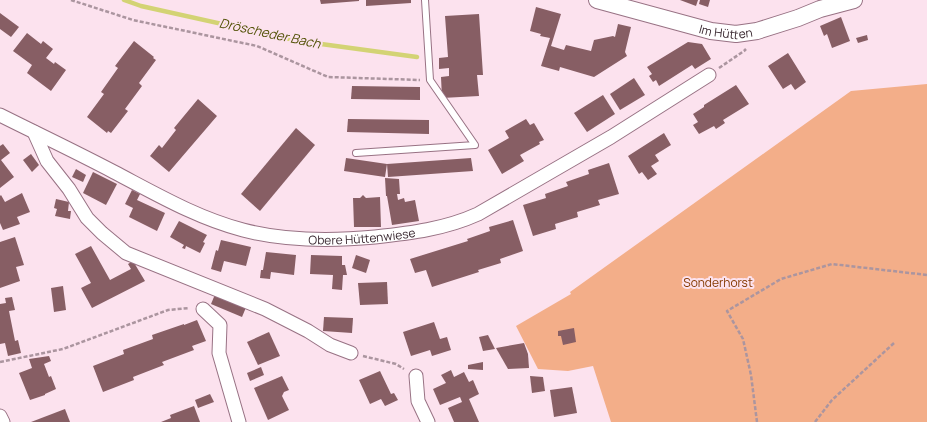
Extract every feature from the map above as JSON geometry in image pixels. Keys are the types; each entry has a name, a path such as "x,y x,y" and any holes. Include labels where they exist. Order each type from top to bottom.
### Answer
{"street":[{"name":"Im Hütten","path":"597,0 711,31 736,34 757,31 798,18 820,8 852,0"},
{"name":"Obere Hüttenwiese","path":"0,116 198,215 243,230 271,236 361,238 405,234 436,229 461,222 478,214 611,137 709,75"},
{"path":"34,132 48,161 69,189 87,218 126,253 265,308 308,331 330,345 351,353"},
{"path":"203,309 220,325 219,353 239,422"},
{"path":"416,376 418,401 428,422"},
{"path":"0,416 3,422"}],"lane":[{"path":"356,153 475,145 430,80 425,0"}],"path":[{"path":"71,0 133,20 257,46 328,77 430,80"},
{"path":"709,75 744,51 757,31"},
{"path":"757,422 751,375 743,339 727,311 781,279 832,264 927,275"},
{"path":"0,362 63,348 168,310 190,308 203,309"},
{"path":"815,422 832,400 894,343"},
{"path":"351,353 396,364"}],"green space":[{"name":"Sonderhorst","path":"927,84 927,422 611,422 593,366 568,371 538,369 516,326 571,294 570,292 851,91"}],"building":[{"path":"320,0 359,0 359,1 321,4"},
{"path":"366,0 411,0 411,3 366,6"},
{"path":"680,0 698,0 696,6"},
{"path":"700,0 710,0 708,7 699,4"},
{"path":"536,7 561,14 551,46 564,50 566,45 591,51 594,40 613,36 615,37 618,24 631,27 625,52 627,56 594,77 560,67 559,71 541,66 550,38 540,36 541,34 530,31"},
{"path":"0,13 19,27 11,37 0,29"},
{"path":"479,14 483,75 477,75 479,96 442,98 441,77 449,76 449,68 439,69 439,58 448,57 445,16"},
{"path":"841,17 850,41 832,48 827,34 824,36 820,26"},
{"path":"27,33 41,44 43,41 53,49 46,58 54,64 55,62 66,70 51,91 27,73 32,65 13,51"},
{"path":"867,35 868,40 858,43 856,38"},
{"path":"134,41 156,60 139,83 142,86 125,109 128,111 111,133 108,131 107,133 87,117 104,94 101,92 118,68 115,66"},
{"path":"688,42 702,44 711,59 695,69 692,65 659,86 656,80 653,82 649,76 652,74 647,67"},
{"path":"788,53 806,82 795,90 791,84 783,89 768,66"},
{"path":"634,78 645,95 620,110 610,94"},
{"path":"736,85 749,104 723,120 725,123 716,129 714,126 699,134 693,125 698,122 693,114 704,107 704,105"},
{"path":"352,86 420,87 420,100 351,99"},
{"path":"603,95 615,114 587,132 574,113"},
{"path":"198,99 217,116 169,172 150,156 159,145 162,148 176,130 174,128"},
{"path":"348,119 429,120 429,134 347,132"},
{"path":"526,119 530,125 534,123 544,140 539,142 540,144 520,155 524,161 502,174 488,150 509,138 505,131"},
{"path":"296,128 315,145 260,211 241,194"},
{"path":"664,133 671,145 655,155 659,161 651,166 657,174 648,180 642,172 639,174 628,156"},
{"path":"3,144 10,153 1,160 14,177 0,188 0,146"},
{"path":"31,154 39,165 32,172 23,160"},
{"path":"346,158 387,164 385,177 344,171"},
{"path":"471,158 473,171 388,177 387,164"},
{"path":"609,163 619,194 598,200 600,205 577,212 578,217 555,224 556,229 533,236 523,205 546,198 545,194 568,186 566,182 589,174 588,170"},
{"path":"76,169 86,175 83,182 72,177"},
{"path":"93,172 117,184 106,205 83,193"},
{"path":"385,178 399,179 400,194 397,194 398,200 404,198 405,202 415,200 419,221 392,225 386,196"},
{"path":"132,190 140,194 137,200 165,213 157,231 129,217 133,208 125,204"},
{"path":"22,193 30,212 17,217 20,224 3,230 0,223 0,196 1,195 5,202"},
{"path":"363,195 366,198 380,197 381,227 354,227 353,198 360,198"},
{"path":"56,199 69,202 68,211 71,211 70,219 55,216 57,209 54,208"},
{"path":"513,220 523,251 500,259 501,263 478,270 479,272 432,287 426,270 415,273 410,259 468,241 467,239 490,231 489,227"},
{"path":"179,221 207,235 200,253 186,246 185,249 182,248 184,245 170,237"},
{"path":"15,237 24,265 16,267 20,281 0,288 0,242"},
{"path":"221,240 251,247 246,266 224,261 221,272 211,269 216,250 218,251"},
{"path":"91,246 110,280 131,269 128,264 133,261 145,281 92,308 81,288 91,283 75,254"},
{"path":"266,252 296,255 294,275 271,272 270,279 260,278"},
{"path":"311,255 342,256 342,265 345,265 347,275 343,275 342,290 332,289 333,275 310,274"},
{"path":"356,255 370,260 366,273 352,268"},
{"path":"387,282 388,304 360,305 358,283"},
{"path":"63,286 66,310 54,312 51,288"},
{"path":"216,292 247,305 242,317 211,304"},
{"path":"12,297 15,310 9,311 15,341 18,340 21,353 8,356 5,343 0,344 0,304 6,303 5,298"},
{"path":"324,317 353,318 352,333 323,331"},
{"path":"197,320 206,341 192,346 194,350 162,362 164,365 133,377 134,380 103,392 93,366 124,354 123,350 153,339 152,335"},
{"path":"434,322 440,339 447,337 451,350 432,356 430,350 411,356 403,332"},
{"path":"574,328 576,342 563,345 561,336 558,336 558,331"},
{"path":"269,332 280,356 258,365 247,342"},
{"path":"488,335 495,349 483,351 479,337"},
{"path":"524,343 528,354 529,368 508,369 496,348"},
{"path":"49,356 51,361 44,364 56,389 45,395 30,400 19,373 32,368 29,359"},
{"path":"483,362 483,370 468,369 468,365"},
{"path":"261,367 264,375 250,381 247,373"},
{"path":"451,370 454,377 464,372 469,382 473,380 479,394 469,399 479,422 454,422 448,408 462,402 460,397 440,405 433,389 446,383 441,375"},
{"path":"380,371 391,394 394,393 398,400 385,406 381,399 370,404 359,380"},
{"path":"282,376 289,390 284,392 282,396 289,410 268,420 254,388"},
{"path":"530,376 543,377 545,391 532,393"},
{"path":"572,387 577,413 554,417 550,390"},
{"path":"210,394 214,402 198,408 195,400"},
{"path":"194,406 200,422 161,422 171,418 170,415"},
{"path":"65,409 70,422 31,422"}],"waterway":[{"name":"Dröscheder Bach","path":"124,0 141,6 299,41 417,57"}]}
